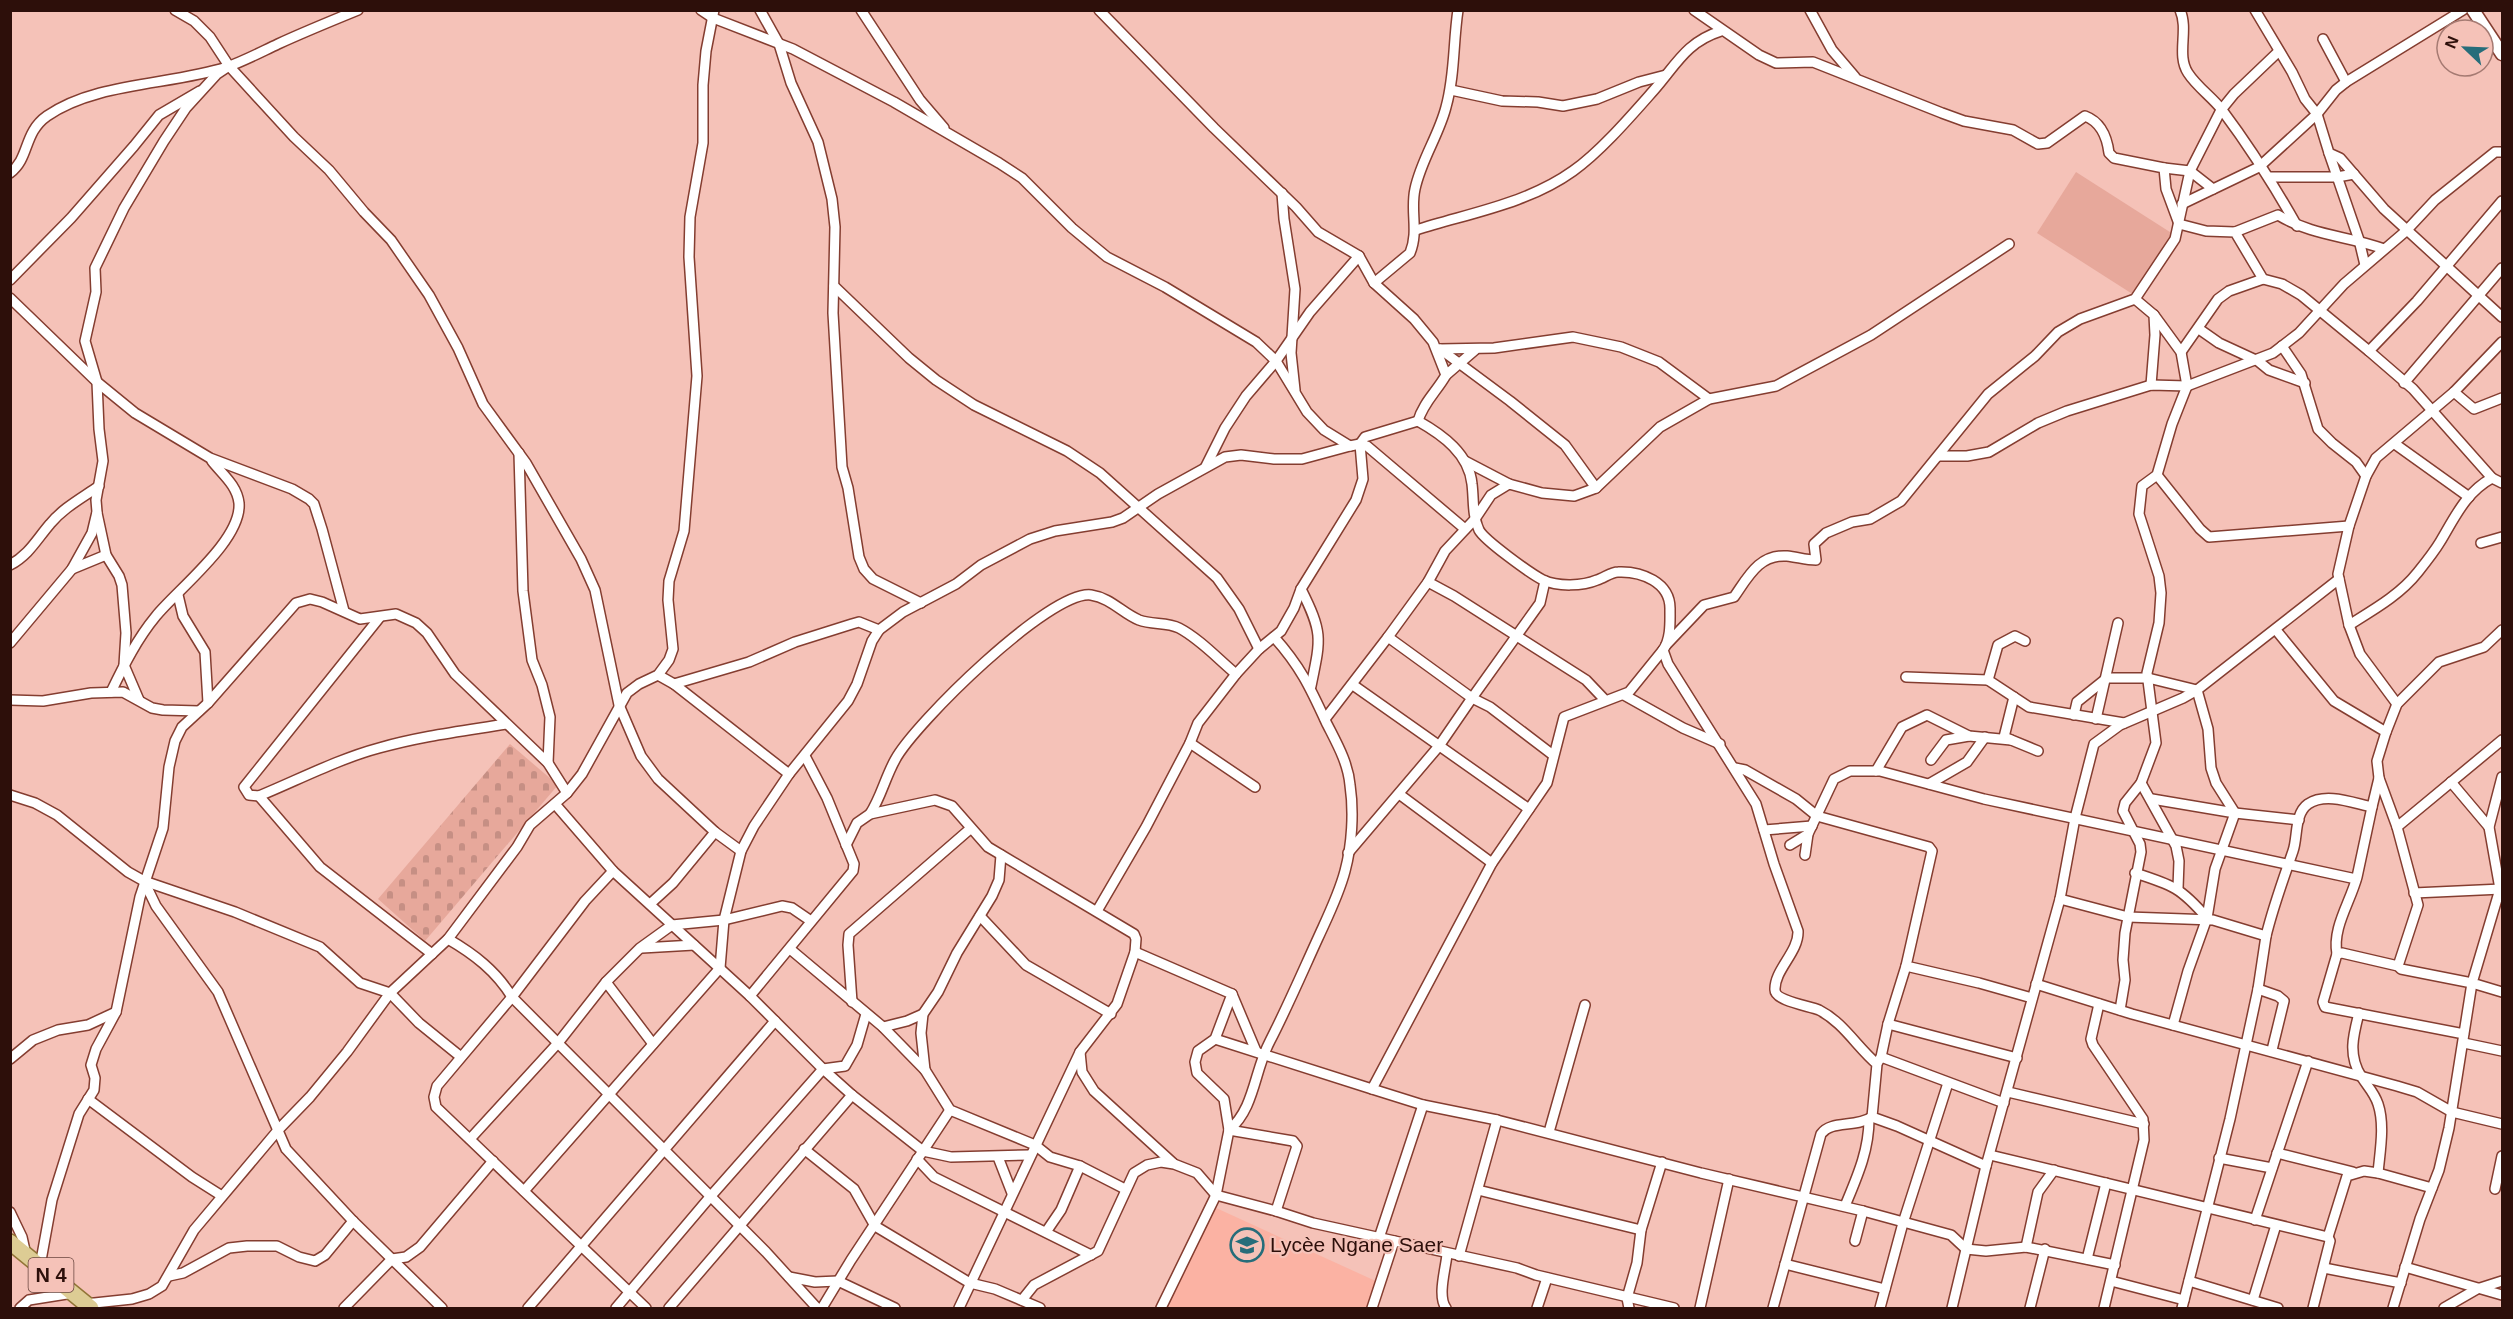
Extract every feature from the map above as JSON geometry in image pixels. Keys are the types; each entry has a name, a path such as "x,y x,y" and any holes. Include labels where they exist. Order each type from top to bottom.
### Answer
{"main road":[{"name":"N 4","path":"10,1242 88,1306"}],"street":[{"path":"175,10 194,21 210,37 229,66 294,137 329,170 391,240 434,304 458,348 483,404 519,453 570,540 595,590 619,705 641,756 648,767 715,832 741,851"},
{"path":"10,643 72,569 92,532 97,512 103,461 97,382 85,342 96,292 95,268 124,208 175,124 217,74 229,66 358,10"},
{"path":"701,10 835,70 948,133 1022,178 1072,228 1107,257 1165,286 1265,349 1276,361 1308,412 1324,430 1355,445 1374,451 1464,529"},
{"path":"760,10 778,44 791,83 818,142 827,172 835,227 833,313 842,467 848,488 859,557 864,569 873,579 921,603"},
{"path":"861,10 921,100 948,133"},
{"path":"1099,10 1318,232 1359,256 1374,283 1414,319 1437,346 1565,446 1596,488"},
{"path":"1374,283 1410,253 1416,230 1413,205 1415,190 1420,172 1446,110 1450,90 1458,10"},
{"path":"1694,10 1721,31 1776,63 1813,62 1964,121 2013,130 2038,144 2048,143 2085,116 2094,119 2107,138 2109,153 2114,158 2190,171 2212,189"},
{"path":"1810,10 1832,50 1857,78"},
{"path":"2180,10 2184,22 2183,63 2188,74 2221,110 2269,177 2297,226"},
{"path":"2255,10 2292,72 2305,99 2317,114 2345,204 2359,240 2365,265"},
{"path":"2182,204 2259,166 2317,114 2336,90 2346,82 2463,10"},
{"path":"2473,10 2502,53"},
{"path":"88,1306 132,1299 149,1294 162,1286 194,1230 279,1129 310,1097 347,1052 390,993 448,939 517,847 530,825 567,794 595,753 627,693 658,675 669,660 673,649 668,600 669,581 684,531 696,398 697,376 689,257 690,217 703,143 703,85 713,14"},
{"path":"1416,230 1514,202 1572,172 1593,154 1666,75 1672,64 1698,40 1721,31"},
{"path":"2323,39 2346,82"},
{"path":"1372,1089 1492,863 1547,783 1564,717 1605,700 1624,695 1634,687 1664,647 1704,605 1734,597 1753,569 1764,561 1786,556 1816,560 1814,544 1826,533 1852,522 1870,519 1901,501 1923,471 1939,456 1988,394 2035,356 2058,332 2080,319 2134,299 2175,240 2190,171 2221,110 2234,94 2278,52"},
{"path":"10,173 18,165 33,129 39,122 58,110 90,98 160,80 229,66"},
{"path":"1450,90 1502,101 1538,102 1563,106 1597,99 1639,82 1666,75"},
{"path":"10,280 71,218 159,115 188,96 202,90"},
{"path":"1939,456 1967,456 1989,452 2037,423 2067,411 2151,385 2187,386 2258,361 2299,333 2365,265 2406,231 2446,191 2495,152 2502,152"},
{"path":"2329,153 2340,158 2406,231 2502,317"},
{"path":"2164,168 2166,189 2179,224"},
{"path":"2269,177 2337,177 2354,174"},
{"path":"1282,193 1295,289 1291,338 1295,393"},
{"path":"2369,351 2502,201"},
{"path":"2179,224 2206,231 2235,232 2273,215 2278,215 2297,226 2319,234 2359,240 2384,249"},
{"path":"2235,232 2263,279"},
{"path":"1465,460 1509,484 1542,493 1574,496 1596,488 1660,427 1708,399 1776,386 1871,334 2009,244"},
{"path":"1206,466 1237,409 1276,361 1310,312 1359,256"},
{"path":"2404,384 2502,268"},
{"path":"2181,352 2218,299 2229,291 2263,279 2282,284 2319,310 2412,389 2492,478 2502,483"},
{"path":"834,286 909,358 936,380 974,405 1067,451 1100,473 1217,578 1239,609 1259,649"},
{"path":"10,298 97,382 135,413 210,458 292,489 309,499 314,504 322,529 344,610"},
{"path":"2120,1010 2125,980 2122,960 2140,844 2123,811 2125,803 2141,783 2156,743 2154,711 2148,678 2149,658 2159,623 2161,593 2159,576 2139,508 2142,486 2157,475 2172,424 2187,386 2181,352 2154,315 2134,299"},
{"path":"2151,385 2156,335 2154,315"},
{"path":"2199,329 2219,343 2258,361 2269,370 2304,383"},
{"path":"1437,346 1475,350 1573,337 1621,347 1659,362 1708,399"},
{"path":"2397,704 2360,654 2349,626 2338,568 2349,526 2366,476 2376,458 2454,393 2502,342"},
{"path":"1437,346 1446,375"},
{"path":"2282,346 2301,374 2318,429 2331,443 2356,462 2366,476"},
{"path":"1418,421 1422,408 1437,392 1446,375 1475,350"},
{"path":"2454,393 2474,409 2502,398"},
{"path":"524,1191 720,968 724,920 741,851 754,826 789,774 806,756 848,701 872,641 879,630 903,612 956,584 981,565 1030,539 1055,531 1112,522 1225,457 1241,455 1274,459 1302,459 1355,445 1365,437 1418,421 1433,429 1462,454 1472,482 1475,519 1480,533 1519,565 1545,581 1570,585 1595,581 1615,572 1640,572 1662,586 1671,602 1664,647 1668,664 1756,804 1798,931 1798,941 1774,989 1780,999 1803,1004 1830,1017 1879,1060 2004,1103"},
{"path":"2395,444 2469,497"},
{"path":"1097,911 1146,827 1198,723 1236,674 1286,623 1301,589 1362,488 1363,479 1355,445"},
{"path":"519,453 523,591 532,660 542,684 550,717 548,763"},
{"path":"111,692 124,665 157,614 178,595 215,553 232,530 238,516 239,503 235,490 210,458"},
{"path":"2157,475 2209,537 2349,526"},
{"path":"2349,626 2376,610 2413,578 2440,542 2454,515 2479,485 2492,478"},
{"path":"1325,719 1353,685 1428,582 1445,550 1475,519 1491,495 1509,484"},
{"path":"10,565 31,550 63,511 99,486"},
{"path":"97,512 106,555 122,585 126,633 124,665 139,700"},
{"path":"2481,543 2502,537"},
{"path":"72,569 106,555"},
{"path":"1952,1308 1986,1166 2060,899 2075,818 2094,744 2124,723 2198,690 2339,579"},
{"path":"1348,853 1439,746 1540,603 1545,581"},
{"path":"1428,582 1454,596 1586,680 1605,700"},
{"path":"1301,589 1317,621 1320,646 1311,686"},
{"path":"178,595 183,616 205,652 208,703"},
{"path":"870,814 880,798 895,759 925,723 992,654 1053,609 1078,597 1090,595 1114,603 1139,620 1179,628 1236,674"},
{"path":"40,1266 52,1200 79,1114 94,1089 95,1078 91,1065 96,1049 116,1012 144,881 163,828 169,767 175,741 182,727 208,703 296,603 310,599 344,610 360,619 396,614 416,623 427,633 455,674 548,763 567,794"},
{"path":"380,617 244,787 249,795 259,796 377,748 429,736 506,724"},
{"path":"674,684 749,662 795,642 859,622 879,630"},
{"path":"2097,718 2118,623"},
{"path":"2276,630 2334,701 2386,732"},
{"path":"2398,966 2418,905 2397,827 2379,778 2377,761 2397,704 2439,662 2484,647 2502,630"},
{"path":"1988,680 1998,645 2015,636 2025,641"},
{"path":"1229,1130 1241,1120 1247,1108 1260,1052 1286,1011 1337,894 1346,869 1352,812 1350,783 1345,761 1311,686 1294,660 1274,637"},
{"path":"1388,637 1472,698 1490,707 1553,755"},
{"path":"658,675 674,684 789,774"},
{"path":"1906,677 1988,680 2029,707 2124,723"},
{"path":"2074,715 2077,702 2105,680 2148,678 2198,690"},
{"path":"1353,685 1529,809"},
{"path":"2173,1024 2188,971 2207,918 2215,869 2235,813 2211,768 2208,729 2198,690"},
{"path":"10,700 43,701 123,692 152,708 199,711"},
{"path":"1624,695 1683,729 1720,744"},
{"path":"2014,697 2004,737 2038,752"},
{"path":"1876,771 1902,727 1927,715 1969,736"},
{"path":"1931,760 1946,740 1969,736 2010,740"},
{"path":"1929,784 1967,762 1985,737"},
{"path":"2397,827 2502,740"},
{"path":"1190,743 1255,787"},
{"path":"750,996 853,871 854,864 827,798 806,756"},
{"path":"1735,768 1745,770 1796,799 1817,816 1929,847 1932,851 1905,966 1879,1060 1870,1118 1869,1141 1845,1206"},
{"path":"1805,855 1810,830 1834,779 1850,771 1876,771 2287,866 2356,879"},
{"path":"2393,1308 2441,1161 2452,1112 2472,983 2501,889 2489,826 2502,777"},
{"path":"2379,778 2356,879 2337,933 2335,944 2337,954 2323,1004 2325,1007 2464,1038 2502,1051"},
{"path":"2451,782 2489,826"},
{"path":"2141,783 2173,839 2179,861 2178,888"},
{"path":"10,788 23,798 57,815 128,872 144,881 236,912 305,940 330,955 360,983 390,993 419,1023 461,1058"},
{"path":"1399,794 1492,863"},
{"path":"10,795 23,798"},
{"path":"259,796 320,867 432,954"},
{"path":"2152,799 2235,813 2299,820"},
{"path":"2111,1281 2183,1304 2230,1119 2258,989 2266,936 2294,850 2299,820 2307,804 2321,799 2333,799 2372,807"},
{"path":"846,845 857,823 870,814 935,800 952,806 981,841 1001,855 1134,933 1136,939 1135,952 1111,1014 1080,1052 958,1308"},
{"path":"555,804 613,871 750,996 823,1069 920,1155 934,1177 1091,1255"},
{"path":"852,1002 849,934 970,829"},
{"path":"1764,830 1810,830"},
{"path":"1790,845 1810,830"},
{"path":"650,904 673,883 715,832"},
{"path":"883,1027 907,1021 922,1014 938,992 957,953 992,896 999,880 1001,855"},
{"path":"613,871 572,917 512,997 436,1086 434,1097 436,1107 646,1308"},
{"path":"128,872 140,897"},
{"path":"2135,873 2178,888 2207,918"},
{"path":"144,881 156,906 218,992 286,1149 353,1221 442,1308"},
{"path":"2414,893 2501,889"},
{"path":"2060,899 2128,916 2207,918 2266,936"},
{"path":"470,1139 558,1043 606,982 640,948 672,925 724,920 782,906 792,908 811,921"},
{"path":"980,916 1026,964 1111,1014"},
{"path":"448,939 481,960 512,997 739,1225 817,1308"},
{"path":"640,948 694,945"},
{"path":"790,949 883,1027 925,1070 950,1110 1035,1145 1050,1157 1080,1166 1125,1189"},
{"path":"1135,952 1232,994 1260,1052"},
{"path":"2337,954 2342,953 2502,992"},
{"path":"1905,966 2032,998"},
{"path":"606,982 652,1044"},
{"path":"2036,984 2120,1010 2272,1050 2417,1092 2452,1112 2502,1124"},
{"path":"2258,989 2278,996 2284,1001 2272,1050"},
{"path":"1161,1308 1216,1195 1229,1130 1224,1099 1197,1073 1195,1062 1198,1052 1215,1039 1232,994"},
{"path":"2099,1004 2091,1039 2093,1045 2143,1119 2144,1124 2144,1140 2134,1191 2104,1308"},
{"path":"1549,1132 1585,1005"},
{"path":"10,1059 33,1040 58,1030 88,1025 116,1012"},
{"path":"2359,1013 2352,1048 2353,1059 2379,1106 2381,1136 2378,1173"},
{"path":"844,1087 845,1066 857,1045 866,1014"},
{"path":"922,1014 921,1033 925,1070"},
{"path":"528,1308 775,1021"},
{"path":"1888,1024 2017,1058"},
{"path":"1215,1039 1423,1104 1549,1132 1951,1235 1966,1249 1986,1251 2026,1246 2115,1264"},
{"path":"1080,1052 1082,1072 1094,1091 1174,1164"},
{"path":"2255,1220 2308,1060"},
{"path":"616,1308 823,1069 845,1066"},
{"path":"1880,1308 1903,1223 1948,1083"},
{"path":"2008,1092 2144,1124"},
{"path":"669,1308 852,1095"},
{"path":"88,1099 192,1177 222,1196"},
{"path":"1379,1238 1423,1104"},
{"path":"822,1308 950,1110"},
{"path":"1773,1308 1817,1141 1830,1125 1854,1125 1870,1118 1897,1126 1986,1166"},
{"path":"1459,1256 1497,1120"},
{"path":"1229,1130 1293,1141 1297,1146 1276,1210"},
{"path":"804,1149 854,1189 875,1226 970,1283 995,1289 1040,1308"},
{"path":"2277,1153 2353,1173 2378,1173 2432,1188"},
{"path":"920,1155 998,1157 1030,1155"},
{"path":"1990,1155 2328,1237"},
{"path":"2495,1189 2502,1156"},
{"path":"998,1157 1012,1193"},
{"path":"2219,1158 2272,1168"},
{"path":"344,1308 392,1259 406,1257 420,1247 493,1161"},
{"path":"1022,1300 1034,1285 1091,1255 1102,1245 1134,1173 1147,1165 1161,1162 1174,1164 1197,1173 1216,1195 1276,1210 1313,1223 1517,1268 1547,1278 1674,1308"},
{"path":"1629,1308 1626,1298 1637,1263 1641,1230 1662,1162"},
{"path":"1046,1232 1061,1210 1080,1166"},
{"path":"2026,1246 2038,1192 2054,1170"},
{"path":"2313,1308 2330,1241 2328,1237 2343,1184 2347,1176 2353,1173"},
{"path":"1700,1308 1729,1179"},
{"path":"2087,1258 2106,1183"},
{"path":"1478,1190 1641,1230"},
{"path":"1855,1241 1863,1211"},
{"path":"10,1212 22,1238 26,1255"},
{"path":"169,1276 183,1273 229,1248 247,1246 277,1246 299,1257 315,1260 325,1255 353,1221"},
{"path":"2253,1300 2276,1225"},
{"path":"1372,1308 1394,1241"},
{"path":"2030,1308 2045,1249"},
{"path":"1444,1307 1447,1254"},
{"path":"1785,1264 1885,1289"},
{"path":"2405,1267 2477,1289 2502,1294"},
{"path":"2324,1268 2401,1283"},
{"path":"789,1277 815,1282 838,1281 895,1308"},
{"path":"1537,1308 1547,1278"},
{"path":"2189,1281 2278,1308"},
{"path":"2444,1308 2477,1289 2502,1281"},
{"path":"20,1308 29,1300 73,1293"}],"shaded area":[{"name":"Lycèe Ngane Saer","path":"1214,1207 1380,1283 1371,1308 1168,1308"}],"green space":[{"path":"2076,172 2173,234 2134,295 2037,233"},
{"path":"510,744 558,785 425,941 378,899"}],"place":[{"name":"Lycèe Ngane Saer","path":"1247,1245"}]}
